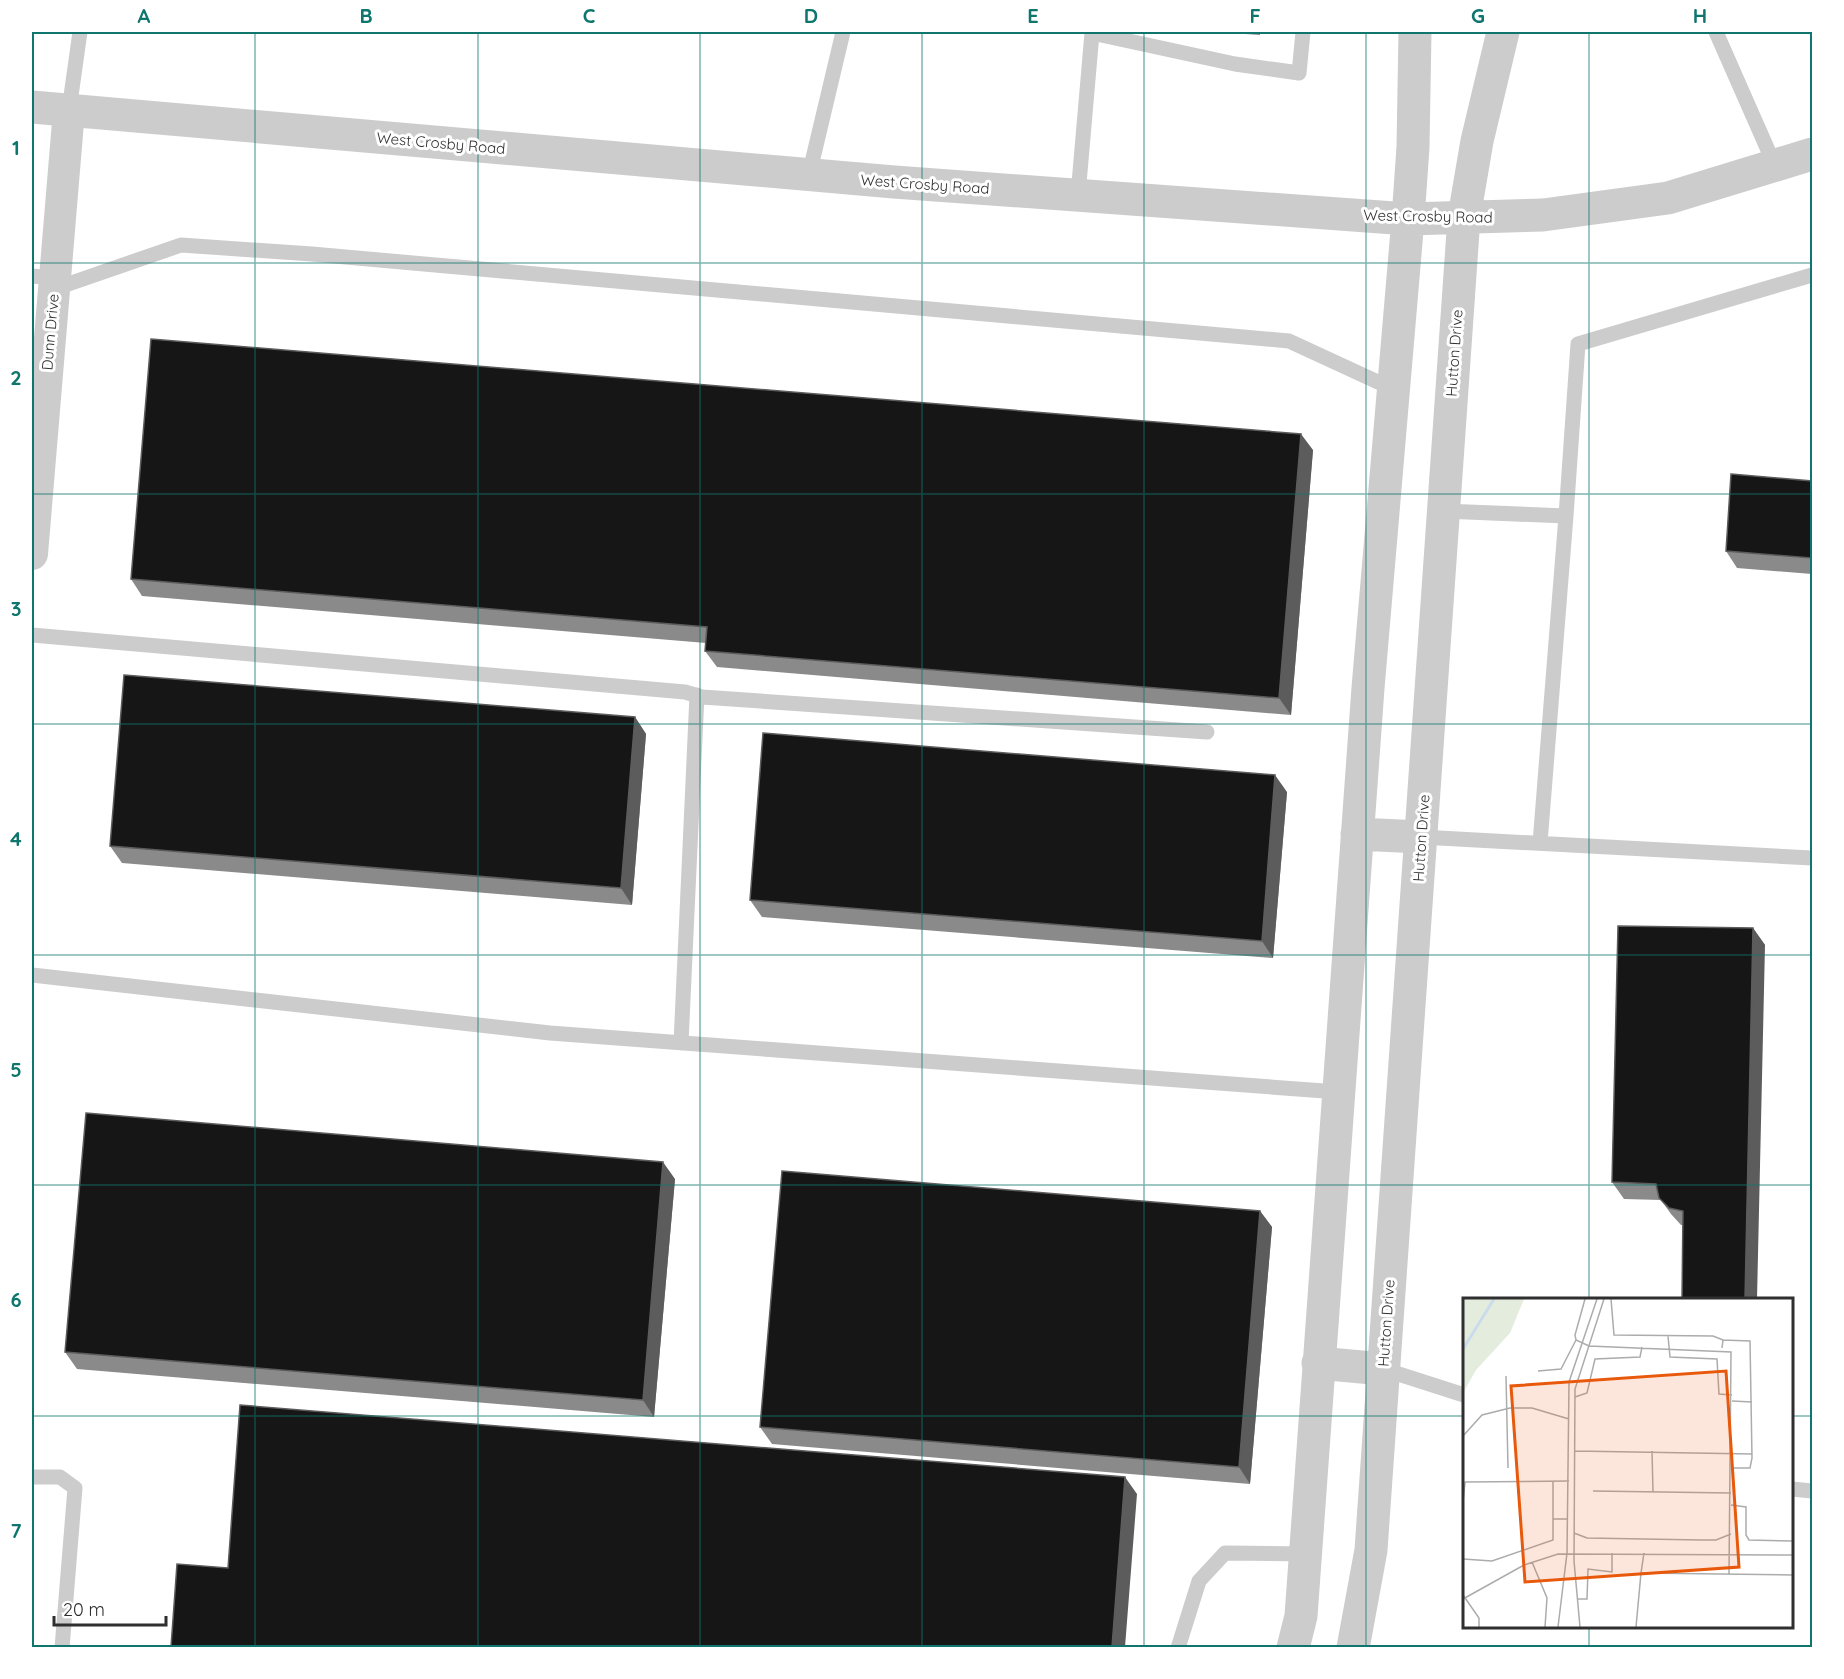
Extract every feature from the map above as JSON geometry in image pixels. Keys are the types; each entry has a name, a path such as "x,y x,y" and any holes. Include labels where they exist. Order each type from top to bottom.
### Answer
{"street":[{"path":"1293,1647 1300,1616 1357,834 1408,219 1413,147 1414,32"},
{"name":"Hutton Drive","path":"1353,1647 1371,1550 1464,218 1477,141 1503,32"},
{"name":"West Crosby Road","path":"32,107 809,175 1408,219 1543,215 1668,198 1812,154"},
{"name":"Dunn Drive","path":"32,543 47,281 69,110"},
{"path":"1357,834 1421,837"},
{"path":"1318,1363 1383,1369"}],"lane":[{"path":"69,110 80,32"},
{"path":"809,175 843,32"},
{"path":"1078,195 1085,32 1235,64 1299,73 1303,32"},
{"path":"1716,32 1774,166"},
{"path":"47,281 181,245 312,254 1290,340 1393,389"},
{"path":"1540,843 1578,344 1812,274"},
{"path":"1443,510 1566,516"},
{"path":"32,635 686,692 697,695 1207,732"},
{"path":"681,1043 697,695"},
{"path":"1421,837 1812,858"},
{"path":"32,975 550,1033 1338,1092"},
{"path":"1383,1369 1463,1395"},
{"path":"32,1477 60,1477 75,1488 63,1647"},
{"path":"1793,1489 1812,1491"},
{"path":"1178,1647 1199,1581 1225,1553 1304,1554"}],"building":[{"path":"151,339 1301,434 1279,698 705,651 707,627 131,579"},
{"path":"1731,474 1812,481 1812,558 1726,551"},
{"path":"124,675 635,717 621,888 110,846"},
{"path":"763,733 1275,775 1262,941 750,900"},
{"path":"1618,926 1753,928 1745,1298 1682,1298 1683,1211 1669,1208 1659,1198 1656,1184 1612,1182"},
{"path":"86,1113 663,1162 643,1400 65,1352"},
{"path":"782,1171 1260,1211 1239,1467 760,1427"},
{"path":"240,1405 1125,1477 1112,1647 171,1647 177,1564 228,1568"}]}
